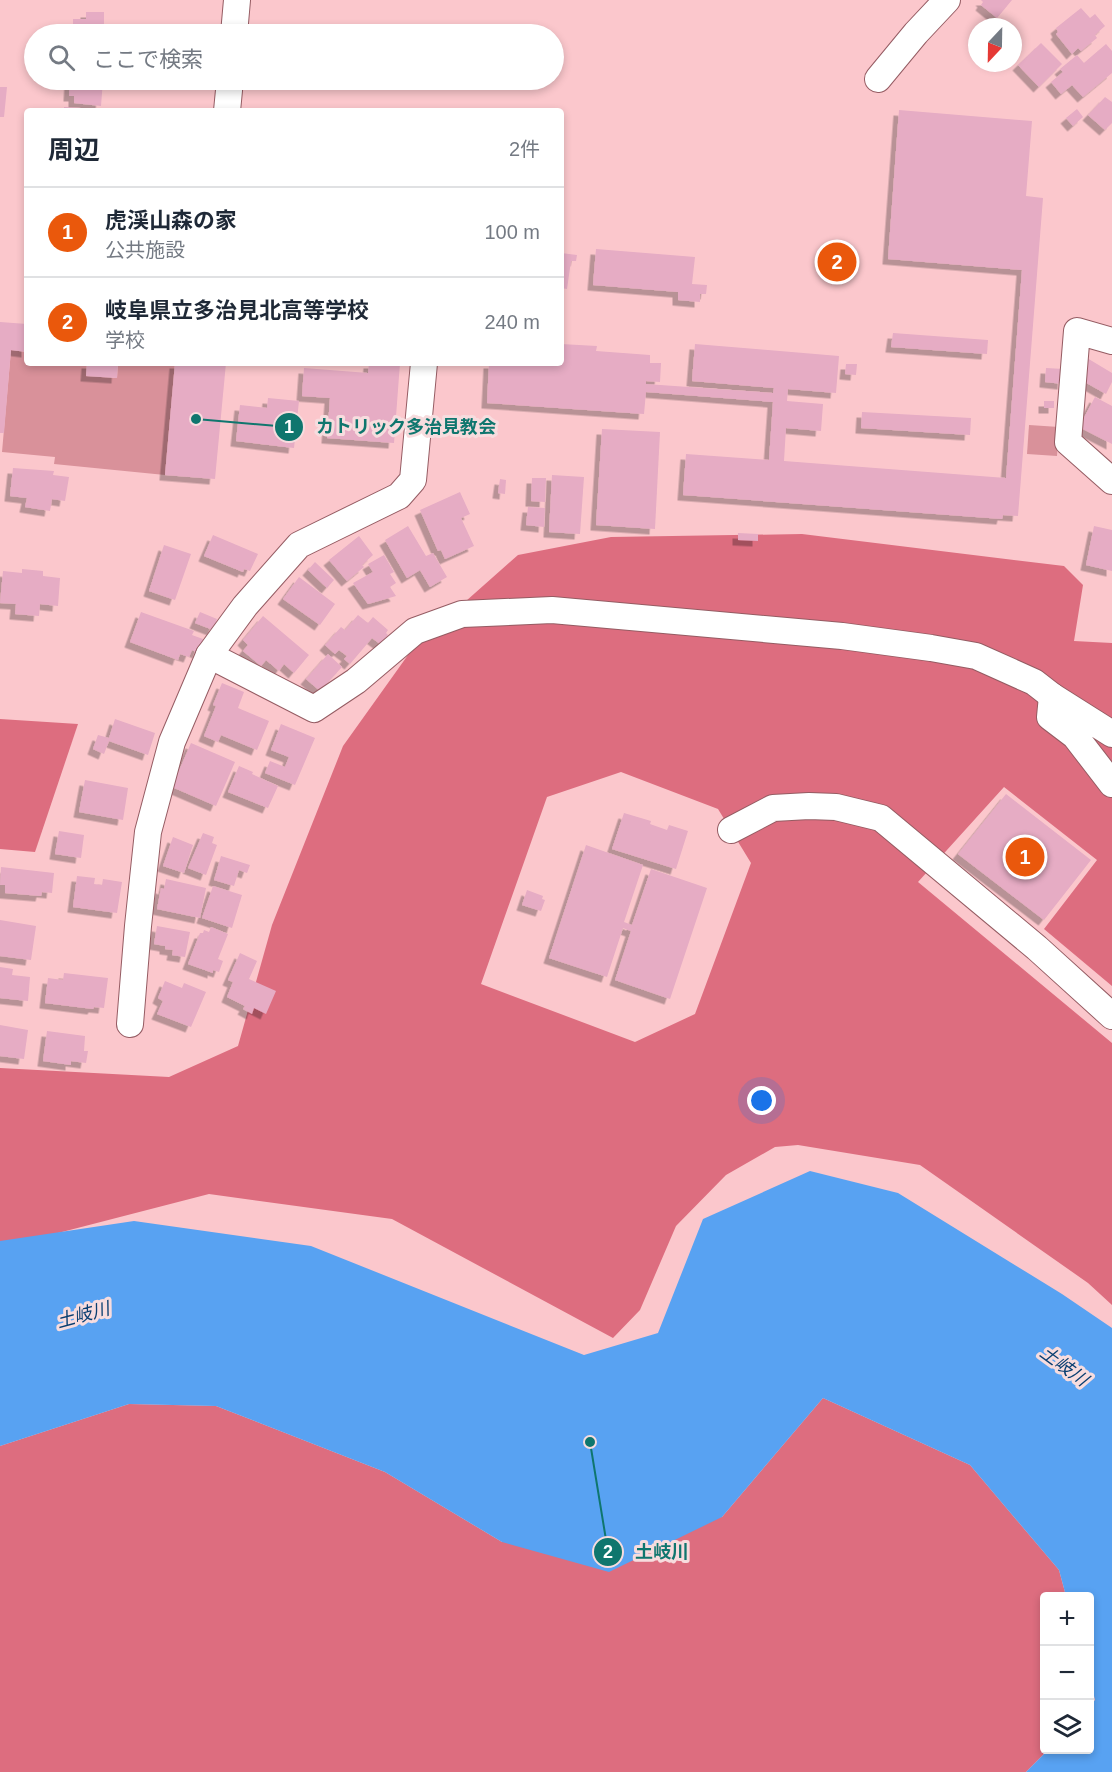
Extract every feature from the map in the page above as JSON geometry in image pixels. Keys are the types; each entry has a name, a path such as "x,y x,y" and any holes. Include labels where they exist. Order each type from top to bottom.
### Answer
{"street":[{"path":"235,24 237,0"},
{"path":"878,79 947,0"},
{"path":"227,108 229,90"},
{"path":"1112,341 1077,331 1068,442 1112,481"},
{"path":"130,1024 148,832 172,742 209,655 245,606 299,545 399,496 413,480 424,366"},
{"path":"209,655 314,710 356,681 415,631 462,614 552,610 842,636 976,656 1034,682 1112,734"},
{"path":"1052,696 1050,717 1075,736 1112,784"},
{"path":"731,830 773,808 836,807 881,818 1037,948 1112,1016"}],"shaded area":[{"path":"11,350 24,352 24,366 87,366 86,376 117,378 118,366 175,366 165,475 54,464 55,457 2,452"},
{"path":"1029,425 1059,427 1057,456 1027,454"},
{"path":"802,534 1064,566 1083,585 1074,641 1112,643 1112,986 1044,929 1097,860 1004,787 918,882 1112,1043 1112,1305 1088,1283 920,1165 798,1145 775,1147 726,1175 676,1226 640,1310 613,1338 392,1219 209,1194 0,1248 0,1068 169,1077 238,1046 272,925 343,746 413,648 518,555 611,537","holes":["621,772 718,809 751,863 695,1014 635,1042 481,984 547,797"]},
{"path":"0,719 78,724 35,852 0,849"},
{"path":"823,1398 970,1465 1059,1570 1065,1592 1040,1592 1040,1754 1044,1754 1026,1772 0,1772 0,1446 129,1404 216,1406 385,1472 502,1542 722,1517"}],"water":[{"path":"810,1171 898,1193 1062,1294 1112,1328 1112,1772 1026,1772 1044,1754 1094,1754 1094,1592 1065,1592 1059,1570 970,1465 823,1398 722,1517 609,1572 502,1542 385,1472 216,1406 129,1404 0,1446 0,1241 134,1221 311,1246 584,1355 658,1333 703,1219"}],"building":[{"path":"981,0 1012,0 997,18 981,5 983,2"},
{"path":"1081,8 1090,18 1095,14 1105,26 1095,35 1097,38 1081,51 1078,48 1072,54 1056,34 1058,32 1056,28"},
{"path":"86,12 104,12 104,24 73,24 73,19 86,19"},
{"path":"1041,43 1062,64 1039,87 1022,69 1022,61"},
{"path":"1106,44 1112,51 1112,73 1083,97 1072,85 1061,94 1051,82 1063,72 1060,69 1077,55 1084,63"},
{"path":"0,87 7,87 4,117 0,117"},
{"path":"69,90 102,90 101,106 74,103 74,96 69,96"},
{"path":"1105,97 1112,102 1112,123 1105,130 1088,115"},
{"path":"1077,109 1083,117 1073,126 1066,118"},
{"path":"899,110 1032,121 1026,196 1043,198 1018,516 1003,515 1002,519 683,495 686,454 769,460 773,402 646,392 644,414 487,403 489,366 564,366 564,344 597,346 596,351 650,355 650,363 661,363 660,382 646,381 646,384 773,393 774,388 692,381 695,344 839,356 836,393 788,389 787,401 823,404 821,431 786,428 784,461 1006,478 1022,270 888,259"},
{"path":"596,249 695,257 692,284 707,285 706,294 700,294 700,302 678,300 678,292 593,285"},
{"path":"564,253 577,255 576,261 571,261 567,289 564,288"},
{"path":"0,322 24,324 24,352 11,350 4,433 0,433"},
{"path":"893,333 988,340 987,354 891,347"},
{"path":"1087,358 1112,373 1112,382 1106,394 1083,381"},
{"path":"846,364 857,364 856,375 845,374"},
{"path":"87,366 118,366 117,378 86,376"},
{"path":"175,366 226,366 215,479 165,475"},
{"path":"369,366 400,366 394,443 327,438 330,398 302,396 304,368 368,373"},
{"path":"1046,368 1064,369 1063,384 1045,382"},
{"path":"1095,397 1112,406 1112,444 1079,427"},
{"path":"268,398 299,401 294,448 236,441 240,405 267,408"},
{"path":"1044,401 1054,401 1054,408 1044,408"},
{"path":"862,412 971,418 970,435 861,428"},
{"path":"602,429 660,432 655,529 596,525"},
{"path":"13,468 54,471 53,475 69,477 65,501 52,499 50,511 25,507 27,498 10,496"},
{"path":"552,475 584,477 580,534 549,532"},
{"path":"532,478 546,478 545,502 531,501"},
{"path":"500,479 506,480 505,494 498,493"},
{"path":"460,492 470,514 461,518 474,546 445,559 441,550 438,551 420,510"},
{"path":"528,507 545,508 544,527 526,525"},
{"path":"408,526 426,556 433,553 447,577 430,587 420,570 407,578 385,540"},
{"path":"1094,526 1112,530 1112,571 1086,565"},
{"path":"738,533 758,534 758,541 738,540"},
{"path":"213,535 258,554 250,571 244,569 243,572 204,556"},
{"path":"359,536 373,555 362,565 364,567 347,581 329,560"},
{"path":"164,545 191,554 175,600 149,591"},
{"path":"384,555 394,572 390,574 396,583 390,587 396,596 368,604 353,583 373,572 368,564"},
{"path":"315,562 334,580 327,588 308,570"},
{"path":"22,569 43,571 43,576 60,578 58,606 40,604 39,616 15,614 16,604 0,603 3,571 22,573"},
{"path":"299,577 335,604 320,625 283,599"},
{"path":"141,612 194,631 192,635 203,639 198,653 192,650 189,657 180,654 178,660 130,642"},
{"path":"200,612 217,619 213,630 195,623"},
{"path":"358,615 368,623 373,617 388,630 386,633 388,635 380,644 372,638 350,664 344,659 347,656 339,650 335,654 325,645 341,627 345,630"},
{"path":"263,616 309,655 294,673 284,664 279,671 266,660 261,666 243,651 248,645 243,640"},
{"path":"328,654 342,667 320,691 306,679"},
{"path":"222,683 244,692 238,708 269,721 257,750 221,735 218,742 204,736"},
{"path":"115,719 155,733 148,755 109,741 104,754 93,749 98,735 109,738"},
{"path":"281,724 315,738 295,785 265,773 270,761 285,767 289,757 271,750"},
{"path":"191,743 235,762 216,806 172,787"},
{"path":"239,766 278,786 268,808 228,792"},
{"path":"85,780 128,788 123,820 79,812"},
{"path":"1006,794 1091,860 1044,920 958,854"},
{"path":"624,813 651,821 650,824 667,830 669,825 688,831 676,869 612,849"},
{"path":"59,831 84,835 81,858 55,854"},
{"path":"203,833 214,837 212,843 217,845 206,875 188,868"},
{"path":"173,837 193,845 184,873 163,866"},
{"path":"586,845 643,865 624,922 632,925 651,869 707,888 670,999 615,980 631,931 623,928 607,977 549,958"},
{"path":"221,856 250,865 247,873 239,870 234,886 214,880"},
{"path":"1,867 54,873 52,893 42,892 41,896 5,893 5,885 0,885"},
{"path":"77,876 95,878 94,884 102,885 103,879 122,882 117,913 73,907"},
{"path":"166,879 206,888 200,918 157,909 161,888 164,889"},
{"path":"213,886 242,895 232,928 202,918"},
{"path":"527,890 543,896 542,899 545,900 541,911 522,905"},
{"path":"0,920 36,926 31,960 0,956"},
{"path":"157,926 190,932 185,957 172,955 173,950 154,944"},
{"path":"211,927 228,934 218,959 223,961 219,972 213,970 213,973 188,964 200,933 204,930 209,932"},
{"path":"240,953 257,961 249,979 276,991 266,1014 254,1008 252,1014 243,1009 245,1006 227,997 233,982 228,980"},
{"path":"0,967 13,969 12,975 30,977 28,1001 0,998"},
{"path":"64,973 108,978 104,1008 94,1007 93,1009 45,1003 48,978 63,980"},
{"path":"165,981 182,988 184,983 206,992 191,1027 157,1014 163,1001 158,998"},
{"path":"0,1025 28,1030 24,1059 0,1056"},
{"path":"47,1031 85,1036 84,1051 88,1051 86,1063 71,1061 71,1065 43,1061"}],"place":[{"name":"岐阜県立多治見北高等学校","path":"837,262"},
{"name":"カトリック多治見教会","path":"196,419"},
{"name":"虎渓山森の家","path":"1025,857"},
{"name":"土岐川","path":"590,1442"}]}
